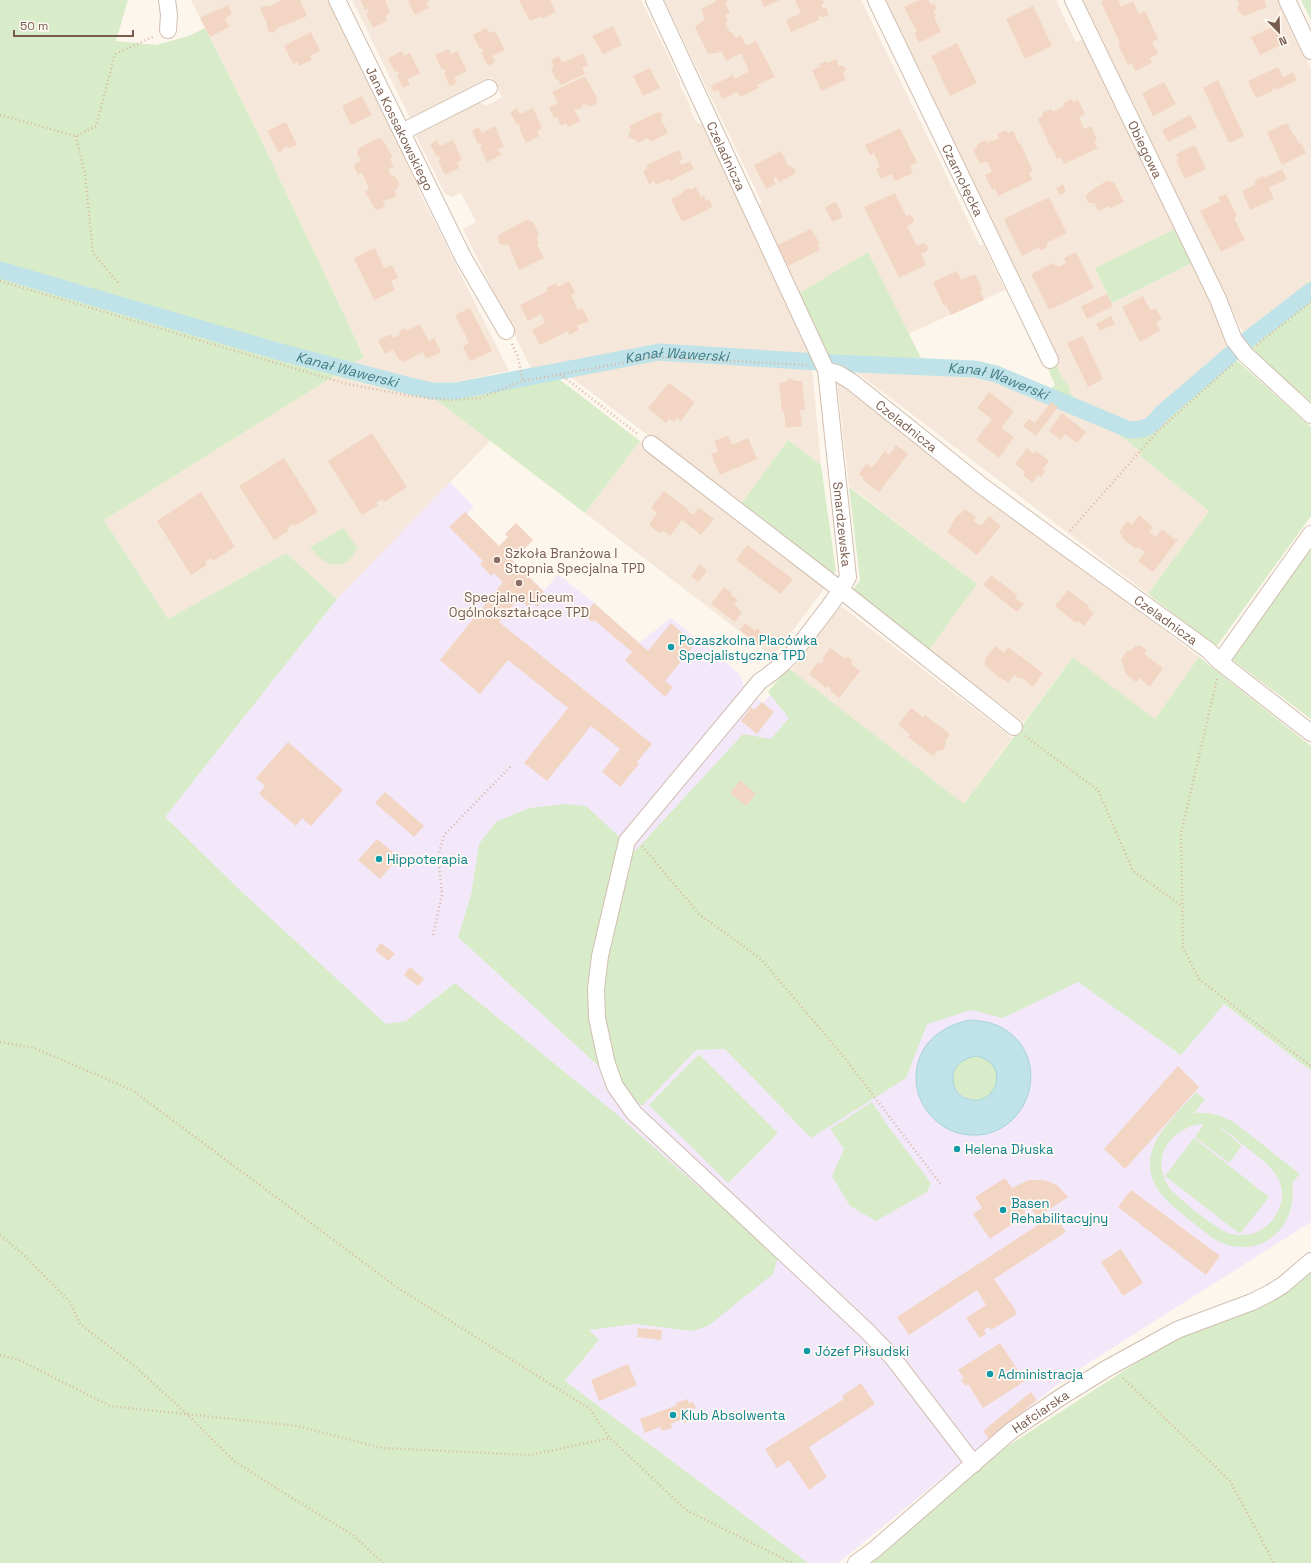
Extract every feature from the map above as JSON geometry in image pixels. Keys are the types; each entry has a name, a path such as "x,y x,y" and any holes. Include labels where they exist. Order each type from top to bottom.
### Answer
{"street":[{"path":"167,0 169,15 168,30"},
{"name":"Jana Kossakowskiego","path":"337,0 463,257 506,331"},
{"name":"Czeladnicza","path":"654,0 823,364 852,382 982,486 1202,645 1220,662 1311,733"},
{"name":"Czarnołęcka","path":"876,0 1050,360"},
{"name":"Obiegowa","path":"1073,0 1218,299 1234,340 1245,354 1311,415"},
{"path":"1287,0 1311,51"},
{"path":"402,132 489,88"},
{"name":"Smardzewska","path":"823,364 848,577 842,591 789,659 774,673 760,681 627,841 600,956 596,989 597,1018 600,1040 615,1086 634,1113 866,1330 893,1358 974,1464"},
{"path":"651,444 842,591 1014,727"},
{"path":"1220,662 1311,534"},
{"name":"Hafciarska","path":"856,1563 1011,1431 1061,1397 1112,1366 1177,1330 1252,1302 1270,1293 1283,1285 1311,1261"}],"path":[{"path":"0,115 76,136 96,126 115,54 168,30"},
{"path":"76,136 85,175 93,253 120,285"},
{"path":"0,282 347,384 412,396 447,400 480,398 522,380 655,357 815,366 823,364"},
{"path":"1060,543 1158,431 1245,354 1311,302"},
{"path":"506,331 518,357 522,380"},
{"path":"560,374 651,444"},
{"path":"1220,662 1181,833 1183,948 1200,979 1311,1066"},
{"path":"1014,727 1098,790 1133,870 1182,906"},
{"path":"433,935 442,894 438,856 444,835 512,765"},
{"path":"633,834 654,863 700,915 761,959 844,1057 942,1186"},
{"path":"0,1042 34,1048 132,1090 398,1288 590,1409 610,1438 686,1510 792,1563"},
{"path":"0,1235 23,1254 70,1302 80,1324 132,1364 187,1414 234,1461 353,1535 383,1563"},
{"path":"0,1355 19,1360 110,1406 297,1426 382,1448 530,1455 610,1438"},
{"path":"1112,1366 1230,1481 1274,1563"}],"shaded area":[{"path":"191,0 328,0 385,115 423,199 509,371 445,384 396,380 350,365 364,357 253,123"},
{"path":"352,0 641,0 681,83 679,84 690,105 689,107 696,122 702,125 814,355 664,346 531,368 463,229 476,222 461,193 452,197 445,194 416,136 418,132 478,101 486,106 502,97 491,77 410,118"},
{"path":"664,0 861,0 980,246 983,244 1005,290 908,334 868,252 796,295 754,207 762,203"},
{"path":"884,0 1056,0 1076,42 1084,39 1175,229 1095,268 1112,303 1192,263 1231,345 1157,414 1145,423 1136,424 1079,404 1070,393 1070,387 1061,376 1053,359 1053,345"},
{"path":"1083,0 1278,0 1311,69 1311,280 1244,335"},
{"path":"655,359 812,367 821,465 788,440 740,505 568,375"},
{"path":"851,368 974,375 985,377 1051,402 1105,424 1142,453 1140,456 1209,511 1148,594"},
{"path":"334,376 436,400 490,441 337,599 286,553 168,619 104,520"},
{"path":"837,381 1199,657 1155,720 1073,657 1024,722 929,650 977,584 849,486"},
{"path":"640,441 827,585 773,657 585,513"},
{"path":"450,482 474,507 467,514 499,546 508,537 505,534 516,523 533,540 522,551 519,548 510,558 544,591 558,574 594,603 639,643 671,618 740,675 744,687 763,703 791,671 1311,1071 1311,1222 1068,1376 976,1450 971,1449 962,1457 962,1462 838,1563 808,1563 565,1381 0,586 104,520 168,619 286,553 337,599"},
{"path":"841,606 1012,738 964,804 791,671"}],"green space":[{"path":"0,0 128,0 116,41 156,45 189,36 205,28 253,123 364,357 350,365 396,380 445,384 542,366 640,441 585,513 436,400 334,376 104,520 168,619 286,553 337,599 165,817 242,892 386,1024 406,1021 455,983 614,1112 778,1257 773,1274 708,1326 692,1331 635,1324 589,1330 599,1340 565,1381 808,1563 0,1563"},
{"path":"1301,0 1311,0 1311,20"},
{"path":"1175,229 1192,263 1112,303 1095,268"},
{"path":"868,252 921,358 999,369 1050,389 1055,385 1047,366 1055,362 1061,376 1070,387 1070,393 1079,404 1136,424 1145,423 1157,414 1231,345 1239,354 1234,358 1311,427 1311,516 1216,647 1148,594 1209,511 1140,456 1142,453 1105,424 974,374 851,368 837,356 826,355 796,295"},
{"path":"1311,280 1311,402 1247,347 1240,338"},
{"path":"664,346 810,355 812,367 655,359 568,375 554,365 651,347 658,348"},
{"path":"788,440 821,465 836,571 832,576 740,505"},
{"path":"849,487 977,584 929,650 852,591 860,580"},
{"path":"344,528 358,549 347,562 340,565 334,565 325,562 310,547"},
{"path":"1311,547 1311,719 1230,658"},
{"path":"1073,657 1155,719 1199,657 1311,746 1311,1071 1224,1004 1181,1055 1078,982 1003,1018 971,1010 927,1024 906,1078 811,1138 725,1049 696,1050 642,1106 458,937 471,895 479,844 496,822 529,808 566,804 586,806 635,851 743,734 771,739 789,718 768,692 788,668 964,804"},
{"path":"699,1054 778,1133 728,1183 649,1105"},
{"path":"971,1056 979,1056 991,1062 997,1074 997,1082 991,1094 979,1100 971,1100 959,1094 953,1082 953,1074 959,1062"},
{"path":"1196,1092 1205,1100 1194,1113 1215,1115 1235,1123 1300,1174 1292,1183 1293,1197 1290,1211 1285,1223 1277,1233 1256,1245 1242,1247 1228,1245 1214,1239 1168,1202 1161,1194 1151,1174 1150,1163 1155,1143 1165,1127","holes":["1204,1124 1195,1137 1229,1163 1242,1146 1219,1127 1262,1160 1276,1175 1282,1192 1281,1202 1275,1217 1270,1223 1259,1231 1252,1234 1237,1235 1222,1230 1177,1196 1167,1184 1161,1163 1163,1153 1167,1145 1173,1137 1181,1131"]},
{"path":"872,1102 885,1122 931,1183 927,1192 876,1221 850,1206 832,1176 844,1149 830,1129"},
{"path":"1194,1138 1269,1197 1240,1234 1165,1176"},
{"path":"1311,1266 1311,1563 869,1563 988,1459 1182,1333"}],"water":[{"path":"969,1020 987,1022 1004,1029 1018,1040 1027,1055 1031,1070 1030,1087 1025,1102 1016,1116 1003,1127 986,1134 962,1134 950,1130 940,1124 930,1115 922,1104 916,1084 917,1066 925,1047 939,1033 958,1023","holes":["977,1056 988,1061 994,1068 997,1077 991,1093 984,1098 975,1100 965,1098 960,1095 955,1089 953,1079 953,1074 958,1065 966,1059"]}],"building":[{"path":"280,0 300,0 307,16 278,28 273,33 268,31 267,23 260,8 268,5 269,7"},
{"path":"360,0 385,0 390,13 385,16 387,21 373,28 366,14 369,13 367,9 365,10"},
{"path":"431,0 426,3 429,8 415,15 408,1"},
{"path":"519,0 550,0 556,12 542,19 541,16 530,21"},
{"path":"715,0 729,0 725,2 730,13 725,15 728,22 725,23 730,33 732,32 736,38 741,35 746,46 756,41 775,77 757,85 759,88 740,97 737,92 722,99 718,90 714,92 711,86 733,75 735,79 749,71 741,53 726,61 721,51 708,54 695,27 705,19 701,9 716,2"},
{"path":"761,0 780,0 764,7"},
{"path":"795,0 823,0 824,3 821,5 823,9 826,8 829,15 822,18 821,16 818,17 819,20 791,32 786,20 801,13"},
{"path":"920,0 928,0 931,5 934,3 937,9 933,11 936,16 934,17 941,32 919,43 914,33 917,32 904,7"},
{"path":"1104,0 1118,0 1121,7 1133,1 1139,14 1145,11 1158,39 1152,42 1158,54 1150,58 1152,63 1135,71 1132,63 1128,65 1118,44 1120,43 1101,2"},
{"path":"1237,0 1264,0 1267,7 1245,16 1240,14 1237,8 1239,3"},
{"path":"228,5 232,14 225,18 229,27 210,37 200,18"},
{"path":"1033,6 1052,46 1025,59 1006,19"},
{"path":"1276,25 1285,43 1260,55 1251,37"},
{"path":"613,26 622,45 603,54 592,36"},
{"path":"486,28 489,33 495,31 505,50 492,56 495,62 488,66 481,53 483,52 482,48 480,49 473,35"},
{"path":"311,32 320,51 310,56 312,60 299,66 298,62 293,64 284,46"},
{"path":"957,43 977,83 950,96 931,56"},
{"path":"449,49 451,54 457,51 467,71 454,77 457,83 450,87 444,73 446,72 444,69 442,70 435,55"},
{"path":"402,51 404,56 410,53 420,73 407,79 410,85 403,88 397,75 399,74 397,71 395,72 388,58"},
{"path":"583,53 588,65 582,68 585,74 561,85 558,79 556,80 551,69 554,67 551,60 559,56 562,63"},
{"path":"836,59 839,66 844,66 846,69 843,74 846,80 821,91 812,70 821,66 819,64 826,61 827,63"},
{"path":"1278,67 1283,77 1293,72 1297,80 1276,90 1274,87 1272,89 1273,91 1256,98 1248,81"},
{"path":"650,68 660,88 643,96 633,76"},
{"path":"585,76 597,98 596,104 590,107 585,104 577,110 576,108 574,109 580,121 568,127 566,123 561,126 557,117 554,118 549,107 558,103 552,92"},
{"path":"1218,80 1244,136 1229,143 1203,88"},
{"path":"1164,82 1176,104 1153,116 1142,93"},
{"path":"362,96 372,115 351,125 342,106"},
{"path":"1072,99 1073,102 1078,100 1085,114 1079,117 1084,129 1091,126 1097,139 1094,141 1098,148 1064,164 1060,157 1057,159 1038,119 1043,116 1042,113 1051,109 1052,112 1064,106 1063,103"},
{"path":"517,108 520,114 533,108 542,128 537,131 539,136 526,143 519,128 519,124 517,125 510,112"},
{"path":"658,112 663,114 661,120 668,133 650,142 648,138 638,143 636,140 628,137 631,129 629,126"},
{"path":"1190,115 1197,127 1168,142 1162,130"},
{"path":"286,122 297,145 289,148 288,146 279,153 267,131"},
{"path":"1287,123 1306,153 1282,165 1267,132"},
{"path":"495,126 504,147 498,149 501,155 487,162 480,147 482,146 480,143 478,144 472,131 479,127 482,133"},
{"path":"900,128 917,162 910,166 913,173 895,181 892,174 881,179 876,169 880,167 874,153 870,155 865,145"},
{"path":"1006,130 1008,133 1013,131 1019,144 1020,143 1033,171 1029,172 1032,180 998,196 995,188 992,190 985,175 992,172 987,161 980,164 973,150 978,147 977,144 986,140 987,143 999,138 997,134"},
{"path":"379,138 383,140 393,158 390,159 394,167 388,169 392,176 396,177 399,184 398,188 394,190 396,193 395,197 383,201 385,204 379,210 375,209 365,192 369,188 362,173 358,175 354,167 356,163 361,160 357,153 359,148"},
{"path":"437,140 440,146 453,140 462,160 457,162 459,168 445,175 438,161 440,159 439,156 437,157 430,144"},
{"path":"1195,145 1206,169 1185,179 1176,160 1179,159 1176,154"},
{"path":"679,150 683,159 679,161 682,165 690,161 694,169 670,181 669,179 656,185 654,181 649,184 643,171 648,168 646,165"},
{"path":"781,151 788,165 796,170 793,175 779,182 776,177 773,179 776,184 766,189 754,165"},
{"path":"1282,169 1287,179 1269,188 1274,199 1250,210 1242,191 1256,184 1254,181 1263,176 1264,178"},
{"path":"1107,181 1115,184 1124,202 1111,208 1109,206 1099,211 1094,203 1087,201 1086,195"},
{"path":"1063,184 1066,192 1059,195 1056,188"},
{"path":"696,187 701,197 704,196 706,201 709,199 713,207 682,222 671,199 689,188 691,190"},
{"path":"895,193 906,216 912,216 914,220 913,223 907,226 917,246 923,243 926,244 928,248 927,251 921,254 926,265 899,278 864,207"},
{"path":"1226,194 1237,216 1234,218 1245,240 1221,252 1200,211 1220,201 1218,197"},
{"path":"1049,197 1067,233 1047,243 1047,247 1041,251 1039,247 1022,256 1004,219"},
{"path":"836,202 843,217 832,222 825,207"},
{"path":"527,220 533,222 539,234 537,239 539,244 537,244 544,258 519,270 508,244 500,244 497,238 500,234"},
{"path":"811,229 820,244 817,245 820,250 788,266 778,245"},
{"path":"375,248 384,268 392,265 398,278 391,281 395,290 374,300 354,258"},
{"path":"1076,252 1094,288 1049,310 1031,274 1053,263 1058,267 1066,263 1064,258"},
{"path":"957,271 961,280 975,274 982,289 980,290 984,300 951,315 946,305 944,306 933,282"},
{"path":"569,281 575,293 571,295 578,310 582,308 589,321 577,326 579,330 569,335 568,331 540,345 532,330 545,323 541,314 528,321 520,305 548,291 546,288 556,283 558,287"},
{"path":"1107,294 1113,306 1087,319 1081,306"},
{"path":"1143,296 1150,310 1156,309 1162,319 1156,322 1160,331 1140,342 1122,307"},
{"path":"470,308 492,351 470,361 463,346 469,343 455,315"},
{"path":"1111,316 1115,324 1100,331 1096,324"},
{"path":"420,324 429,341 434,338 441,352 426,359 423,352 404,362 402,360 400,361 393,350 385,354 378,340 391,334 393,338 401,334 399,331 405,328 406,331"},
{"path":"1083,336 1103,379 1088,387 1067,343"},
{"path":"788,379 802,381 805,410 800,410 802,426 786,428 784,412 782,412 779,383 786,382"},
{"path":"669,383 695,402 681,421 677,418 674,422 669,419 666,423 648,408"},
{"path":"989,392 1014,411 1001,428 1014,437 999,458 976,440 992,419 977,408"},
{"path":"1051,402 1058,407 1036,436 1023,426 1029,419 1035,423"},
{"path":"1062,413 1086,432 1077,443 1065,434 1061,440 1049,431"},
{"path":"372,433 407,487 384,502 382,499 376,503 378,505 362,515 328,461"},
{"path":"728,436 732,445 748,438 757,459 720,475 711,454 718,451 714,441"},
{"path":"896,445 908,454 879,492 863,480 864,478 859,474 866,464 872,468 885,451 889,455"},
{"path":"1027,448 1034,454 1036,451 1049,461 1043,469 1045,471 1041,477 1038,475 1033,483 1023,475 1025,472 1015,464"},
{"path":"284,458 318,512 295,526 294,524 287,528 289,531 274,540 239,486"},
{"path":"664,491 689,510 688,511 693,515 699,508 714,519 701,535 682,520 670,536 664,531 660,533 650,526 650,523 657,513 651,508"},
{"path":"201,492 235,547 213,561 211,558 205,562 207,565 191,575 157,521"},
{"path":"965,509 976,517 973,521 981,526 988,515 1001,526 977,555 947,532 958,514 959,515"},
{"path":"465,512 499,546 508,537 505,534 516,523 533,540 522,551 519,548 510,558 544,592 539,596 543,600 537,607 533,602 528,607 519,598 499,622 652,744 637,762 639,764 620,787 602,772 620,749 591,726 547,781 524,763 568,708 508,660 480,694 440,660 503,582 494,573 491,576 480,564 483,561 449,527"},
{"path":"1139,515 1153,527 1149,532 1156,537 1162,529 1175,540 1176,538 1178,539 1153,572 1138,561 1145,552 1138,547 1136,549 1122,538 1123,536 1119,532 1127,521 1132,525"},
{"path":"747,545 793,579 781,594 736,560"},
{"path":"700,564 707,571 698,582 691,576"},
{"path":"991,575 1017,595 1015,598 1024,604 1017,612 983,585"},
{"path":"724,587 738,600 734,605 742,612 735,622 711,604"},
{"path":"1068,590 1089,606 1088,608 1094,613 1084,626 1078,621 1076,623 1055,606"},
{"name":"Pozaszkolna Placówka Specjalistyczna TPD","path":"594,603 648,651 671,623 695,644 665,681 673,687 665,697 625,660 632,652 594,620 592,622 584,615"},
{"path":"745,623 755,631 757,628 766,636 759,646 740,630"},
{"path":"1136,645 1138,647 1140,645 1147,650 1144,654 1163,668 1150,687 1139,678 1136,682 1126,674 1121,660 1128,650 1131,651"},
{"path":"995,646 1004,653 1008,647 1043,673 1033,687 1021,677 1020,679 1014,675 1008,683 1000,677 999,678 984,664 986,661 985,660"},
{"path":"830,648 844,658 850,658 852,662 851,664 860,671 839,698 830,691 831,689 828,686 826,688 809,674 818,662 821,664 824,660 822,659"},
{"path":"762,702 774,712 757,734 741,721 751,707 754,710"},
{"path":"911,708 923,717 925,715 950,734 945,741 946,745 943,750 938,750 933,756 908,737 910,734 898,725"},
{"path":"288,742 343,790 311,826 302,818 296,826 259,794 265,786 256,778"},
{"path":"740,780 756,794 746,806 730,793"},
{"path":"385,792 424,826 414,837 375,803"},
{"name":"Hippoterapia","path":"377,839 399,857 380,879 358,860"},
{"path":"381,943 395,954 388,961 375,950"},
{"path":"410,967 424,979 418,986 404,975"},
{"path":"1178,1066 1199,1087 1125,1169 1104,1149"},
{"path":"1005,1178 1012,1188 1029,1180 1044,1180 1057,1185 1068,1197 1044,1213 1047,1219 1054,1214 1066,1232 994,1279 1017,1314 991,1330 989,1327 984,1330 986,1334 980,1338 966,1318 986,1305 977,1290 909,1335 897,1317 1041,1223 1030,1207 1024,1211 1026,1215 990,1239 973,1214 982,1208 975,1197"},
{"path":"1131,1190 1220,1256 1206,1275 1118,1207"},
{"path":"1121,1249 1143,1283 1123,1296 1101,1262"},
{"path":"638,1328 662,1330 661,1340 637,1337"},
{"name":"Administracja","path":"1000,1343 1025,1381 983,1408 968,1384 965,1386 961,1380 964,1378 958,1370"},
{"path":"628,1364 637,1385 599,1401 591,1380"},
{"path":"861,1383 875,1404 809,1447 827,1477 809,1490 789,1460 777,1468 765,1449 844,1399 842,1396"},
{"path":"1031,1392 1037,1400 989,1439 983,1431"},
{"name":"Klub Absolwenta","path":"687,1399 689,1403 693,1402 696,1408 691,1410 695,1419 684,1423 682,1419 671,1424 672,1428 662,1431 660,1427 645,1433 640,1419 677,1405 676,1403"}],"waterway":[{"name":"Kanał Wawerski","path":"0,270 284,353 433,391 456,391 659,352 833,363 975,369 996,374 1130,430 1144,428 1155,422 1161,414 1251,337 1311,291"}],"place":[{"name":"Szkoła Branżowa I Stopnia Specjalna TPD","path":"497,560"},
{"name":"Specjalne Liceum Ogólnokształcące TPD","path":"519,583"},
{"name":"Pozaszkolna Placówka Specjalistyczna TPD","path":"671,647"},
{"name":"Hippoterapia","path":"379,859"},
{"name":"Helena Dłuska","path":"957,1149"},
{"name":"Basen Rehabilitacyjny","path":"1003,1210"},
{"name":"Józef Piłsudski","path":"807,1351"},
{"name":"Administracja","path":"990,1374"},
{"name":"Klub Absolwenta","path":"673,1415"}]}
